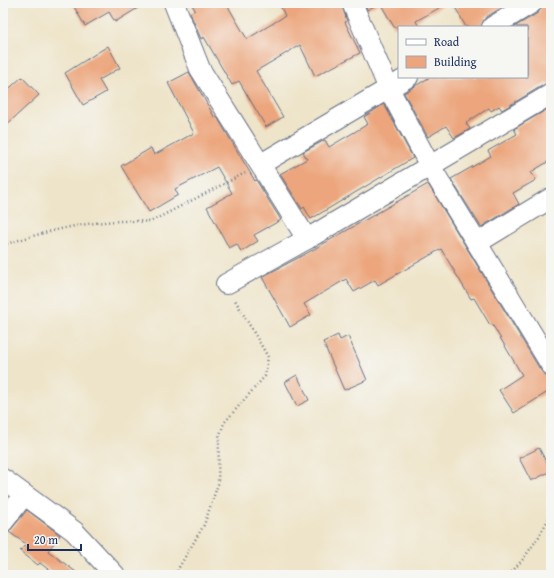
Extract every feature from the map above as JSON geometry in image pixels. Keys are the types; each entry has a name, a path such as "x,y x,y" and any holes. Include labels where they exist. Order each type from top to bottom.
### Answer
{"street":[{"path":"174,3 200,69 307,238"},
{"path":"352,3 389,89 430,166 551,365"},
{"path":"494,26 532,3"},
{"path":"261,164 406,78"},
{"path":"226,284 551,94"},
{"path":"478,243 551,198"},
{"path":"3,479 74,531 115,575"},
{"path":"3,522 24,495"}],"path":[{"path":"3,245 28,237 94,222 150,222 261,164"},
{"path":"177,575 178,568 204,525 218,484 219,437 224,423 265,376 268,357 226,284"},
{"path":"509,575 540,535 551,514"}],"building":[{"path":"72,3 146,3 115,22 109,12 85,26"},
{"path":"191,3 226,3 247,39 285,16 279,3 341,3 347,21 345,22 360,53 315,76 300,45 256,71 283,117 266,127 239,81 232,85 204,37 201,39 190,13 195,10"},
{"path":"365,3 380,3 367,10"},
{"path":"380,3 448,3 416,21 418,26 394,27"},
{"path":"453,3 510,3 486,17 482,26 465,26"},
{"path":"543,3 551,3 551,83 545,84 502,110 499,106 491,111 489,108 466,123 470,129 454,138 446,126 428,137 404,93 428,78 528,78 528,26 516,26 538,13"},
{"path":"108,46 120,68 99,80 106,92 83,105 65,73"},
{"path":"189,72 215,118 217,117 255,181 256,180 281,220 254,235 258,241 241,252 237,244 229,248 207,207 232,193 217,167 175,189 178,195 149,212 121,166 151,148 154,155 194,133 168,83"},
{"path":"22,77 39,95 3,128 3,94"},
{"path":"384,104 413,158 311,219 304,207 302,209 280,174 307,159 303,152 325,140 329,147 368,124 364,117"},
{"path":"551,107 551,160 531,172 536,180 513,193 519,204 481,227 451,179 491,156 488,151 517,134 514,129"},
{"path":"428,184 541,371 551,382 551,390 514,413 499,390 522,375 492,324 490,325 474,298 471,299 441,249 378,285 375,280 354,292 346,279 304,304 311,315 290,327 262,277"},
{"path":"338,335 340,340 348,336 367,380 344,390 323,342"},
{"path":"297,375 309,400 297,406 285,382"},
{"path":"539,448 551,471 531,481 519,458"},
{"path":"27,510 60,535 48,551 80,575 56,575 40,563 38,565 20,551 26,544 9,532"}]}
